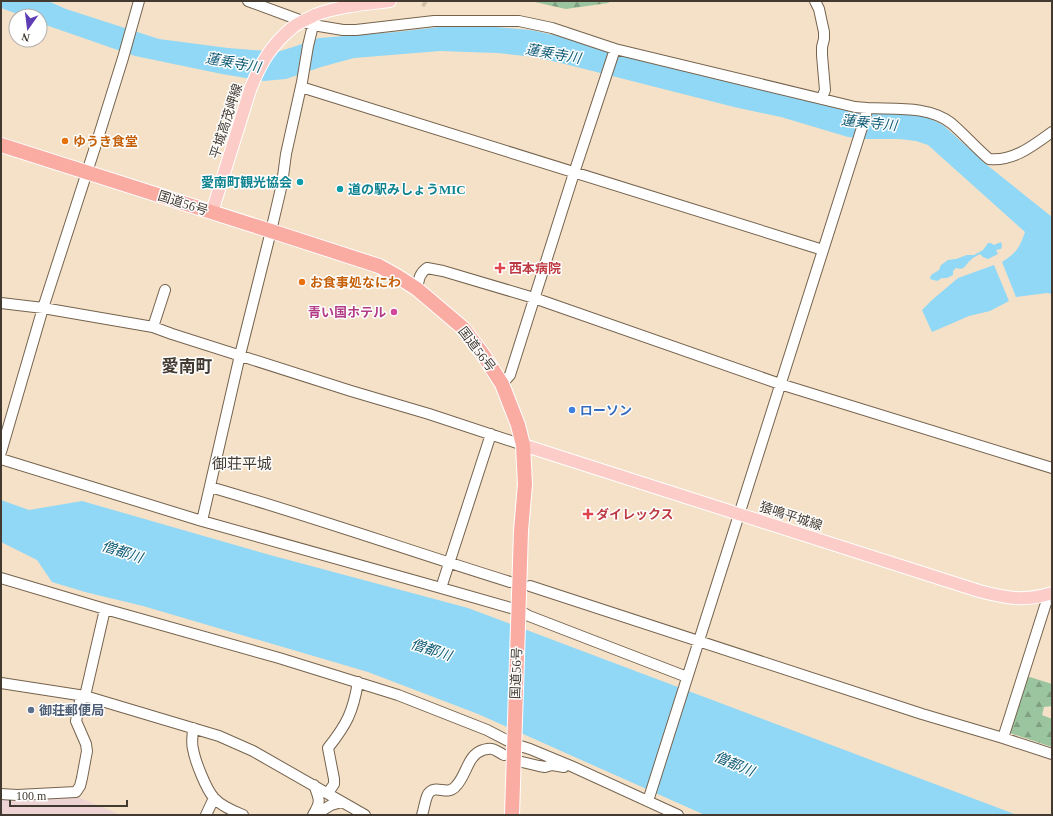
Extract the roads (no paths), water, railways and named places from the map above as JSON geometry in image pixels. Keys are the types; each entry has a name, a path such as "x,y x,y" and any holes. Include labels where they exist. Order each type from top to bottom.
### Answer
{"highway":[{"name":"国道56号","path":"1,145 379,266 417,289 463,328 484,356 502,384 524,445 525,484 521,531 512,815"}],"main road":[{"name":"平城高茂岬線","path":"212,212 250,90 267,54 279,39 294,26 314,20 328,10 353,5 390,1"},
{"name":"猿鳴平城線","path":"524,445 1003,598 1027,599 1048,595"}],"street":[{"path":"1,452 5,422 44,308 140,1"},
{"path":"248,1 265,4 343,30 356,30 434,21 519,21 552,28 614,51 822,98 867,111 909,109 938,116 950,123 990,159 1005,159 1033,146 1052,132"},
{"path":"815,1 819,9 824,32 822,55 825,90 822,98"},
{"path":"202,521 240,355 282,184 286,154 302,85 314,20"},
{"path":"502,384 510,375 614,51"},
{"path":"302,85 823,250"},
{"path":"649,799 867,111"},
{"path":"417,289 418,279 422,272 427,268 442,271 534,298 780,384 1052,468"},
{"path":"153,327 165,290"},
{"path":"1,303 44,308 153,327 524,445"},
{"path":"441,588 491,434"},
{"path":"1,458 202,521 441,588 518,616 529,616 687,680"},
{"path":"210,487 510,582"},
{"path":"1,578 279,658 398,695 487,730 514,743 649,799 678,815"},
{"path":"530,586 922,714 1052,754"},
{"path":"1003,738 1048,595"},
{"path":"1,794 17,795 76,792 80,786 88,752 76,721 80,701 85,696 105,609"},
{"path":"328,793 334,784 334,779 328,748 341,732 351,714 356,698 358,682"},
{"path":"1,683 85,696 219,736 253,752 314,785 365,815"},
{"path":"193,728 192,749 200,772 214,798 232,813 243,815"},
{"path":"422,815 428,795 432,790 436,789 448,791 457,786 473,756 478,751 487,748 493,749 504,755"},
{"path":"522,762 545,767 552,765 568,768 571,766"},
{"path":"314,785 318,795 319,805 314,815"},
{"path":"206,815 214,798"},
{"path":"314,815 331,805 342,802"}],"water":[{"name":"蓮乗寺川","path":"1,1 48,1 66,9 159,39 228,48 277,52 319,38 439,27 483,26 531,30 572,39 851,112 910,114 929,118 943,125 987,165 1052,217 1052,294 1047,293 1016,297 1002,262 1017,250 1025,232 928,145 916,141 848,137 781,117 734,107 561,63 535,57 497,53 440,51 354,58 286,79 264,81 135,56 48,26 48,8 8,8 8,11 1,8"},
{"path":"1001,242 1001,249 996,250 998,254 988,259 980,254 973,258 964,268 956,268 953,271 953,275 947,278 942,278 937,281 930,279 931,275 939,270 941,265 948,260 967,255 974,255 983,250 988,243 994,245"},
{"path":"994,265 1009,301 990,311 969,316 932,332 922,310 958,278"},
{"name":"僧都川","path":"1,500 29,510 82,501 270,555 468,608 1017,815 705,815 478,714 368,672 143,606 85,592 52,582 37,560 1,542"}],"place":[{"name":"ゆうき食堂","path":"65,141"},
{"name":"愛南町観光協会","path":"300,182"},
{"name":"道の駅みしょうMIC","path":"340,189"},
{"name":"西本病院","path":"500,268"},
{"name":"お食事処なにわ","path":"302,282"},
{"name":"青い国ホテル","path":"394,312"},
{"name":"ローソン","path":"572,410"},
{"name":"ダイレックス","path":"588,514"},
{"name":"御荘郵便局","path":"31,710"}],"district":[{"name":"愛南町","path":"187,366"},
{"name":"御荘平城","path":"242,464"}]}
